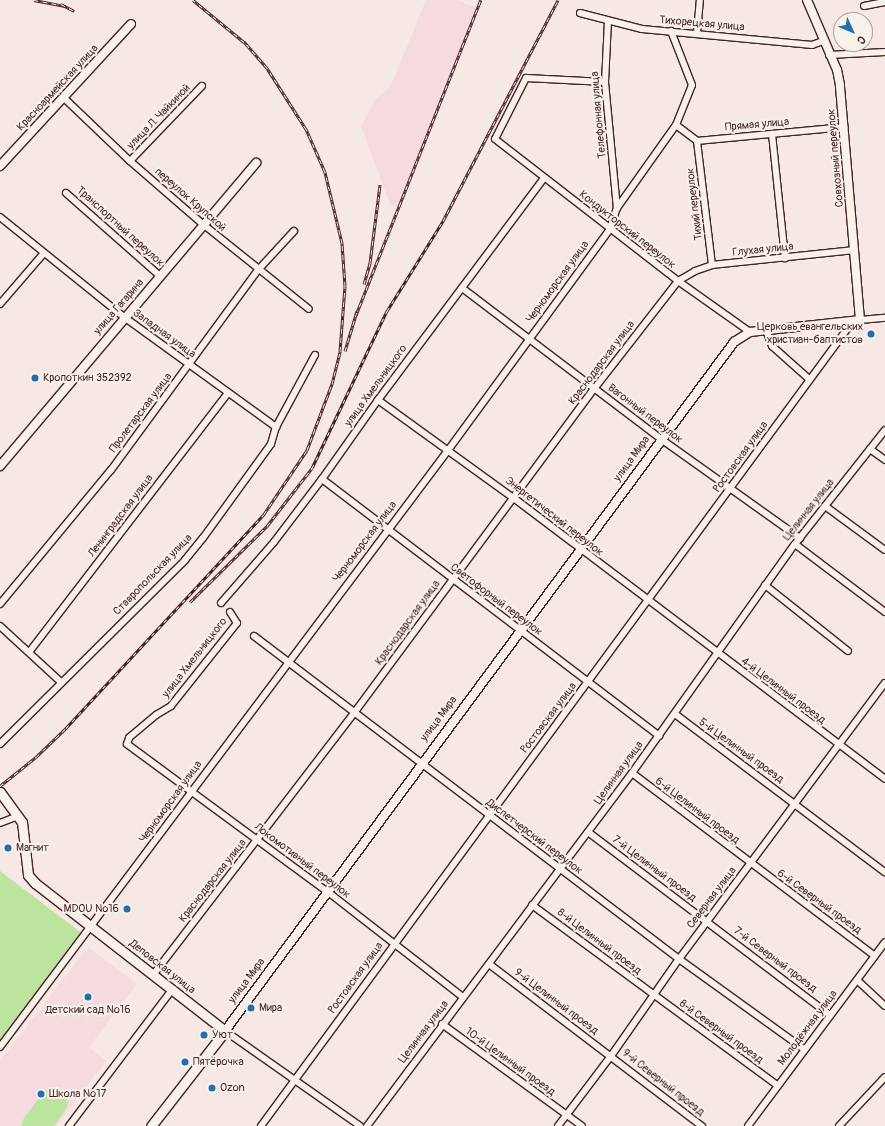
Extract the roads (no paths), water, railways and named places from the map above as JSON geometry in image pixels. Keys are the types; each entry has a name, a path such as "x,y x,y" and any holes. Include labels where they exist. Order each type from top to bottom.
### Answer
{"main road":[{"name":"Деповская улица","path":"0,792 18,816 26,833 28,875 44,892 225,1030"},
{"name":"улица Мира","path":"151,1126 225,1030"}],"street":[{"path":"697,33 700,0"},
{"name":"Совхозный переулок","path":"807,0 830,55 840,85 854,250 856,320"},
{"path":"864,6 885,2"},
{"name":"Тихорецкая улица","path":"580,13 642,29 812,45 823,41"},
{"name":"Телефонная улица","path":"608,21 606,82 617,208"},
{"name":"Красноармейская улица","path":"0,166 131,24"},
{"name":"Черноморская улица","path":"0,1047 386,530 449,449 610,229 617,208 676,125 692,85 671,31"},
{"path":"830,55 885,52"},
{"name":"Кондукторский переулок","path":"606,82 526,78 495,139 678,281 750,332"},
{"name":"улица Л. Чайкиной","path":"130,161 202,86"},
{"name":"переулок Крупской","path":"64,98 130,161 204,225 258,270 309,309"},
{"path":"676,125 697,140"},
{"name":"Прямая улица","path":"697,140 844,127"},
{"path":"772,134 785,258"},
{"name":"Тихий переулок","path":"697,140 712,264"},
{"name":"улица Гагарина","path":"0,466 124,317 256,163"},
{"name":"улица Хмельницкого","path":"221,603 274,542 322,479 378,400 544,178"},
{"name":"Транспортный переулок","path":"66,193 160,276"},
{"name":"Западная улица","path":"0,217 124,317 276,427"},
{"name":"Пролетарская улица","path":"0,604 111,470 190,366 258,270 294,231"},
{"name":"Глухая улица","path":"678,281 695,271 712,264 854,250"},
{"path":"0,304 44,253"},
{"name":"Краснодарская улица","path":"153,975 258,841 452,580 515,499 594,389 678,281"},
{"name":"Вагонный переулок","path":"462,288 797,541 885,612"},
{"path":"750,332 885,318"},
{"name":"Ростовская улица","path":"262,1126 394,943 730,490 809,379 856,320"},
{"path":"766,330 772,346 809,379"},
{"name":"улица Мира","path":"225,1030 328,892 422,762 581,550 661,439 734,342 750,332"},
{"name":"Ставропольская улица","path":"0,744 185,560 271,444 276,427 315,355"},
{"name":"Ленинградская улица","path":"30,651 228,393"},
{"name":"Энергетический переулок","path":"378,400 449,449 716,653"},
{"name":"Целинная улица","path":"366,1126 632,773 797,541 885,430"},
{"path":"870,449 885,460"},
{"name":"Светофорный переулок","path":"322,479 386,530 659,736"},
{"path":"825,506 885,550"},
{"path":"765,585 848,651"},
{"name":"улица Хмельницкого","path":"127,744 129,738 156,715 172,706 223,641 237,623 230,612"},
{"path":"0,626 30,651 61,682"},
{"name":"Диспетчерский переулок","path":"254,636 354,713 422,762 489,816 678,959 805,1050"},
{"name":"4-й Целинный проезд","path":"716,653 885,779"},
{"name":"Северная улица","path":"558,1126 611,1056 678,959 885,684"},
{"name":"5-й Целинный проезд","path":"675,714 796,803 885,872"},
{"name":"Локомотивный переулок","path":"127,744 328,892 464,997"},
{"name":"6-й Целинный проезд","path":"632,773 751,864"},
{"path":"0,823 18,816"},
{"name":"7-й Целинный проезд","path":"588,832 707,921"},
{"name":"6-й Северный проезд","path":"751,864 875,956"},
{"name":"8-й Целинный проезд","path":"532,905 654,995"},
{"name":"7-й Северный проезд","path":"707,921 830,1015"},
{"name":"Молодёжная улица","path":"748,1126 885,942"},
{"name":"9-й Целинный проезд","path":"489,964 611,1056"},
{"path":"857,980 885,1006"},
{"path":"69,1126 172,990"},
{"name":"8-й Северный проезд","path":"654,995 778,1086"},
{"name":"10-й Целинный проезд","path":"442,1024 582,1126"},
{"name":"Деповская улица","path":"225,1030 294,1081 360,1126"},
{"name":"9-й Северный проезд","path":"611,1056 702,1126"},
{"path":"840,1126 885,1078"}],"railway":[{"path":"34,0 65,6"},
{"path":"0,786 36,757 66,728 264,514 307,450 332,384 340,351 345,286 342,243 325,172 306,129 267,68 244,42 193,0"},
{"path":"356,315 481,0"},
{"path":"190,602 267,526 312,468 387,311 443,221 558,0"},
{"path":"61,4 74,11"},
{"path":"364,284 370,263 380,185"},
{"path":"345,351 357,311"}],"place":[{"name":"Церковь евангельских христиан-баптистов","path":"871,334"},
{"name":"Кропоткин 352392","path":"35,378"},
{"name":"Магнит","path":"8,848"},
{"name":"MDOU №16","path":"127,909"},
{"name":"Детский сад №16","path":"88,997"},
{"name":"Мира","path":"251,1008"},
{"name":"Уют","path":"204,1035"},
{"name":"Пятёрочка","path":"185,1062"},
{"name":"Ozon","path":"212,1088"},
{"name":"Школа №17","path":"41,1094"}]}
